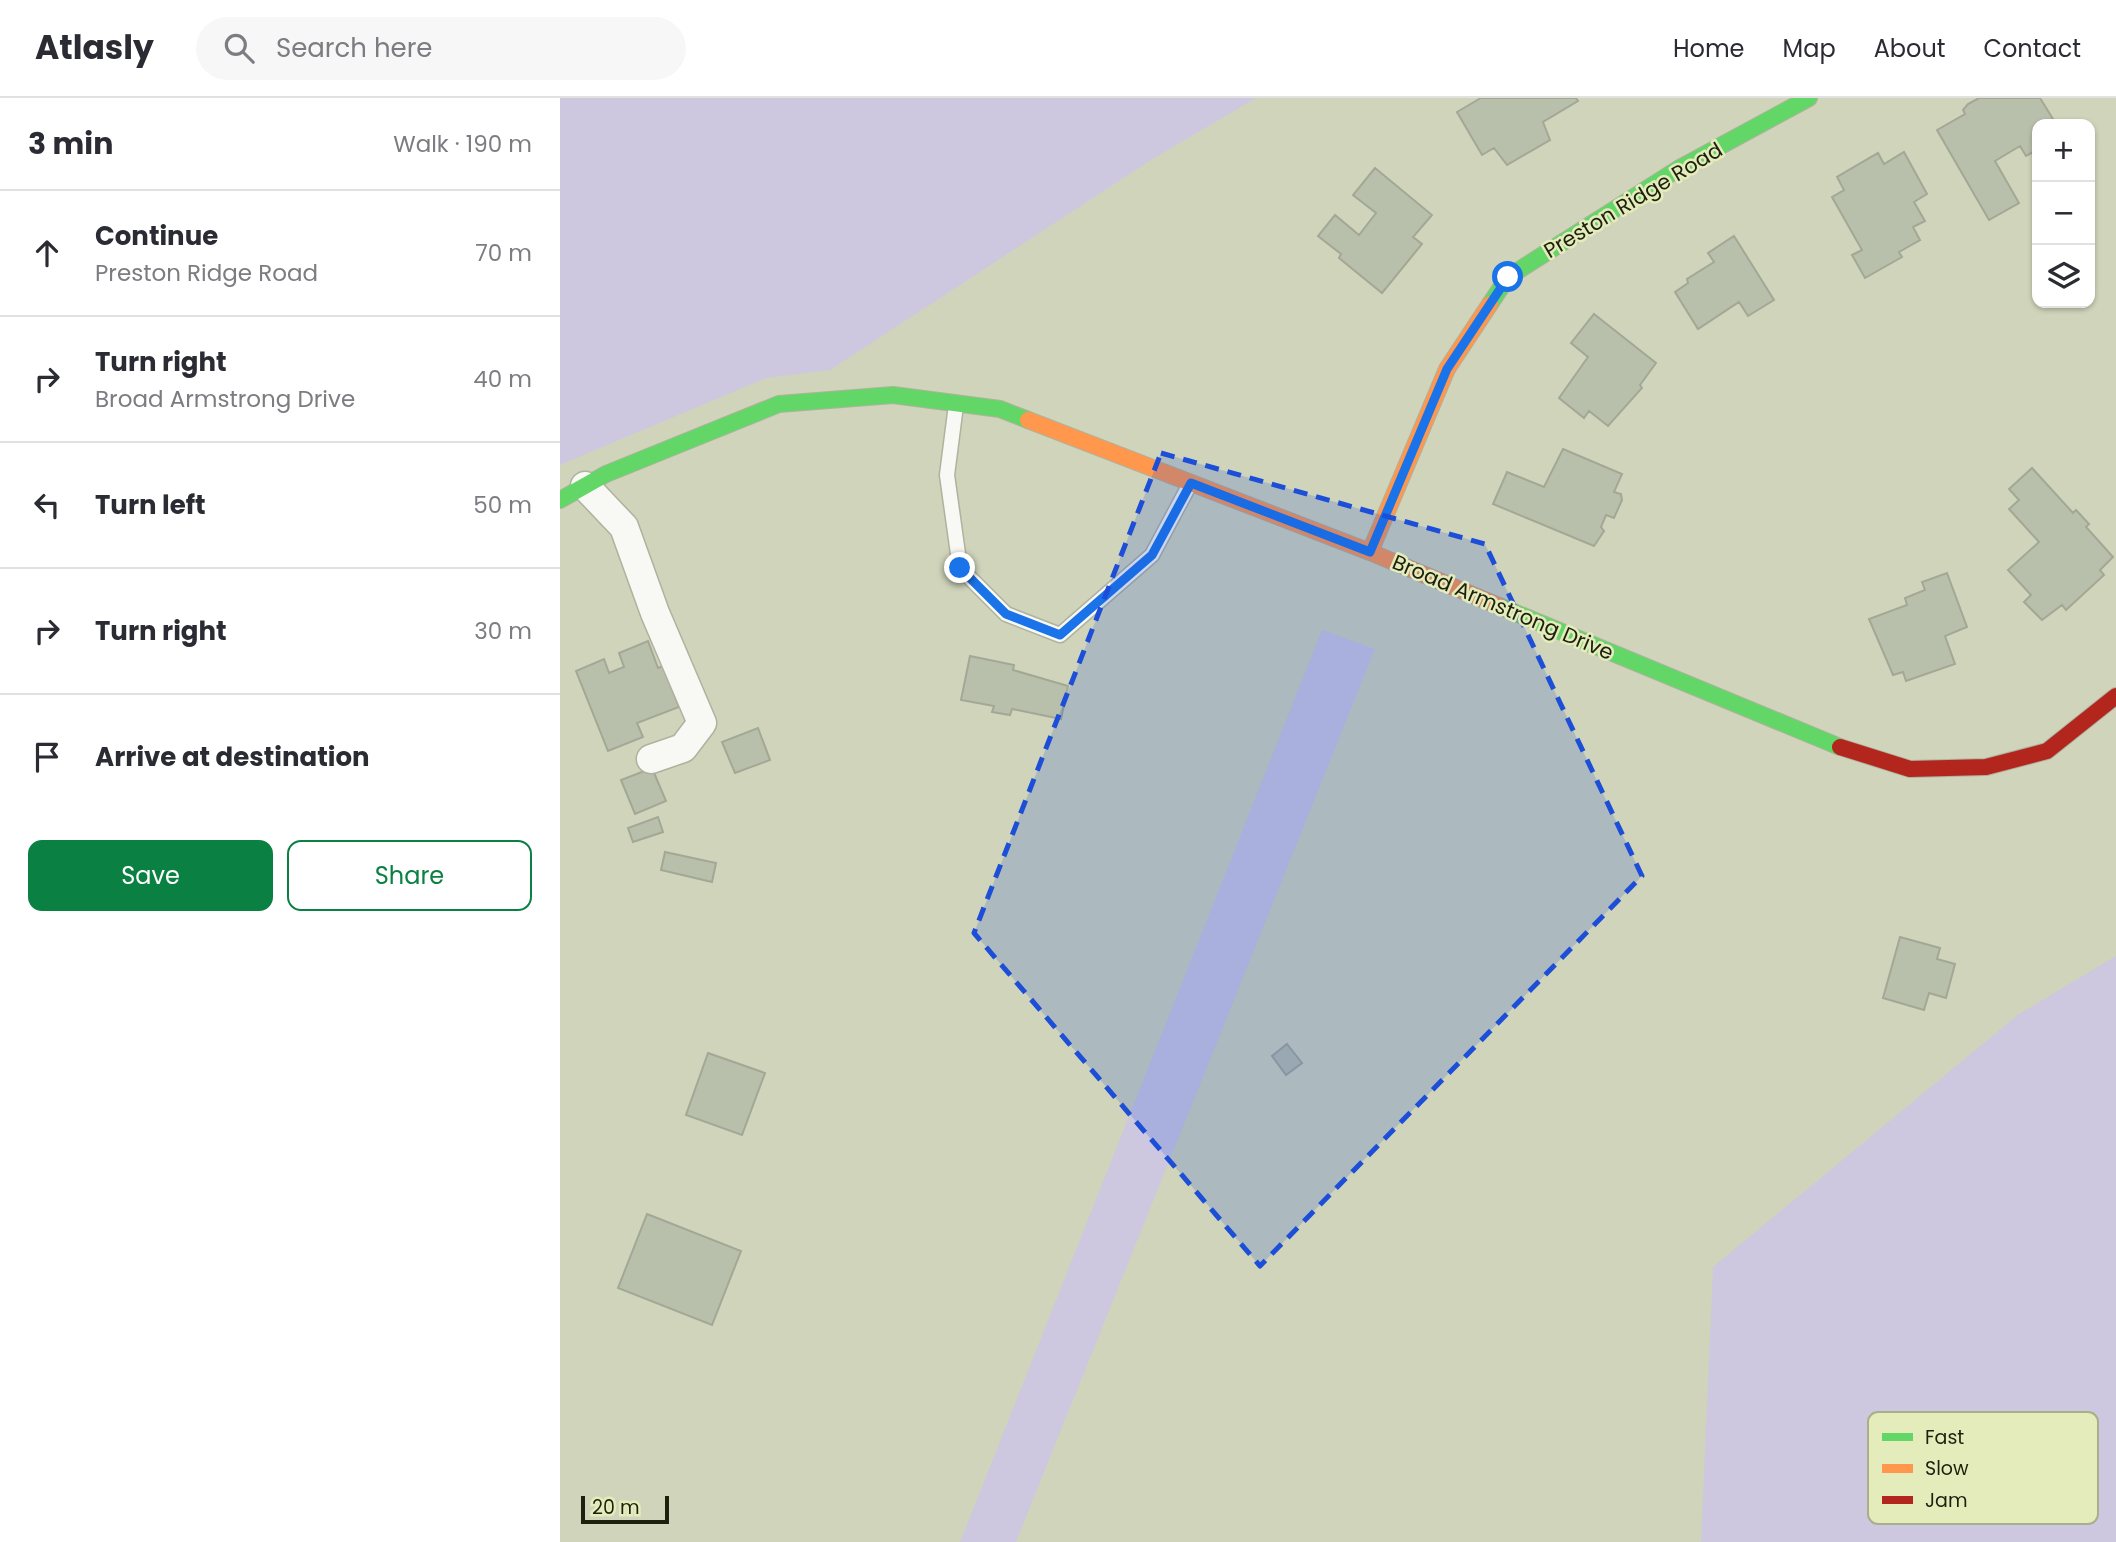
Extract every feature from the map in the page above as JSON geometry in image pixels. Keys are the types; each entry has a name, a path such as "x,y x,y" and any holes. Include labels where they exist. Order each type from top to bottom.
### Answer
{"street":[{"name":"Preston Ridge Road","path":"1370,552 1447,369 1508,277 1678,169 1809,98"},
{"name":"Broad Armstrong Drive","path":"560,500 606,474 779,404 893,396 956,403 1000,409 1370,552 1844,749 1910,769 1986,767 2047,751 2116,696"},
{"path":"585,486 624,527 655,613 702,723 683,748 651,759"}],"lane":[{"path":"956,403 947,475 960,568 1006,614 1060,635 1152,555 1191,483"}],"highlighted area":[{"path":"1161,453 1485,544 1642,876 1260,1266 974,933"}],"shaded area":[{"path":"560,98 1256,98 1151,160 830,370 766,378 560,465"},
{"path":"1322,630 1375,649 1016,1542 960,1542"},
{"path":"2116,956 2116,1542 1701,1542 1713,1267 2019,1014"}],"building":[{"path":"1481,98 1576,98 1578,101 1543,122 1550,140 1507,165 1494,148 1482,155 1457,112"},
{"path":"1979,98 2040,98 2053,119 2032,119 2032,153 2026,156 2020,146 1995,161 2019,203 1989,220 1937,130 1965,114 1963,110"},
{"path":"1904,152 1927,194 1914,202 1925,221 1913,227 1920,240 1899,252 1902,257 1865,278 1852,255 1862,250 1832,197 1844,190 1837,177 1878,153 1884,164"},
{"path":"1375,168 1432,215 1413,237 1422,244 1382,293 1339,258 1341,254 1318,236 1335,215 1359,235 1376,213 1353,195"},
{"path":"1734,236 1774,300 1748,316 1739,302 1698,329 1675,292 1688,283 1687,279 1714,262 1708,253"},
{"path":"1594,314 1656,363 1640,385 1642,388 1608,426 1589,411 1584,418 1559,398 1588,357 1571,343"},
{"path":"1563,449 1622,474 1614,492 1621,494 1622,500 1614,518 1606,515 1601,527 1604,531 1594,546 1493,504 1507,472 1544,487"},
{"path":"2032,468 2073,513 2076,510 2089,524 2086,527 2113,557 2100,570 2104,575 2066,610 2062,605 2042,620 2024,602 2031,595 2008,570 2039,542 2009,509 2019,500 2009,489"},
{"path":"1947,573 1967,627 1945,636 1955,664 1906,681 1903,672 1893,675 1869,619 1907,605 1905,598 1925,590 1922,582"},
{"path":"648,641 658,668 663,666 679,707 637,723 643,737 608,751 576,671 604,659 609,673 624,667 619,653"},
{"path":"970,656 1014,665 1013,670 1068,686 1061,719 1012,709 1010,715 992,712 994,706 961,700"},
{"path":"758,728 770,760 735,773 722,742"},
{"path":"652,768 666,801 635,814 621,780"},
{"path":"658,817 663,832 633,842 628,828"},
{"path":"665,852 716,863 712,882 661,870"},
{"path":"1900,937 1940,948 1937,959 1955,964 1946,998 1929,993 1924,1010 1883,998"},
{"path":"1287,1044 1302,1063 1286,1075 1272,1056"},
{"path":"708,1053 765,1073 742,1135 686,1115"},
{"path":"647,1214 741,1251 712,1325 618,1288"}],"traffic: fast":[{"path":"1490,304 1508,277 1678,169 1809,98"},
{"path":"560,500 606,474 779,404 893,395 1000,409 1028,420"},
{"path":"1499,606 1840,747"}],"traffic: slow":[{"path":"1370,552 1447,369 1490,304"},
{"path":"1028,420 1370,552 1499,606"}],"traffic: jam":[{"path":"1840,747 1910,769 1986,767 2047,751 2116,696"}],"route":[{"path":"960,568 1006,614 1060,635 1101,603 1152,555 1191,483 1370,552 1447,369 1508,277"}]}
